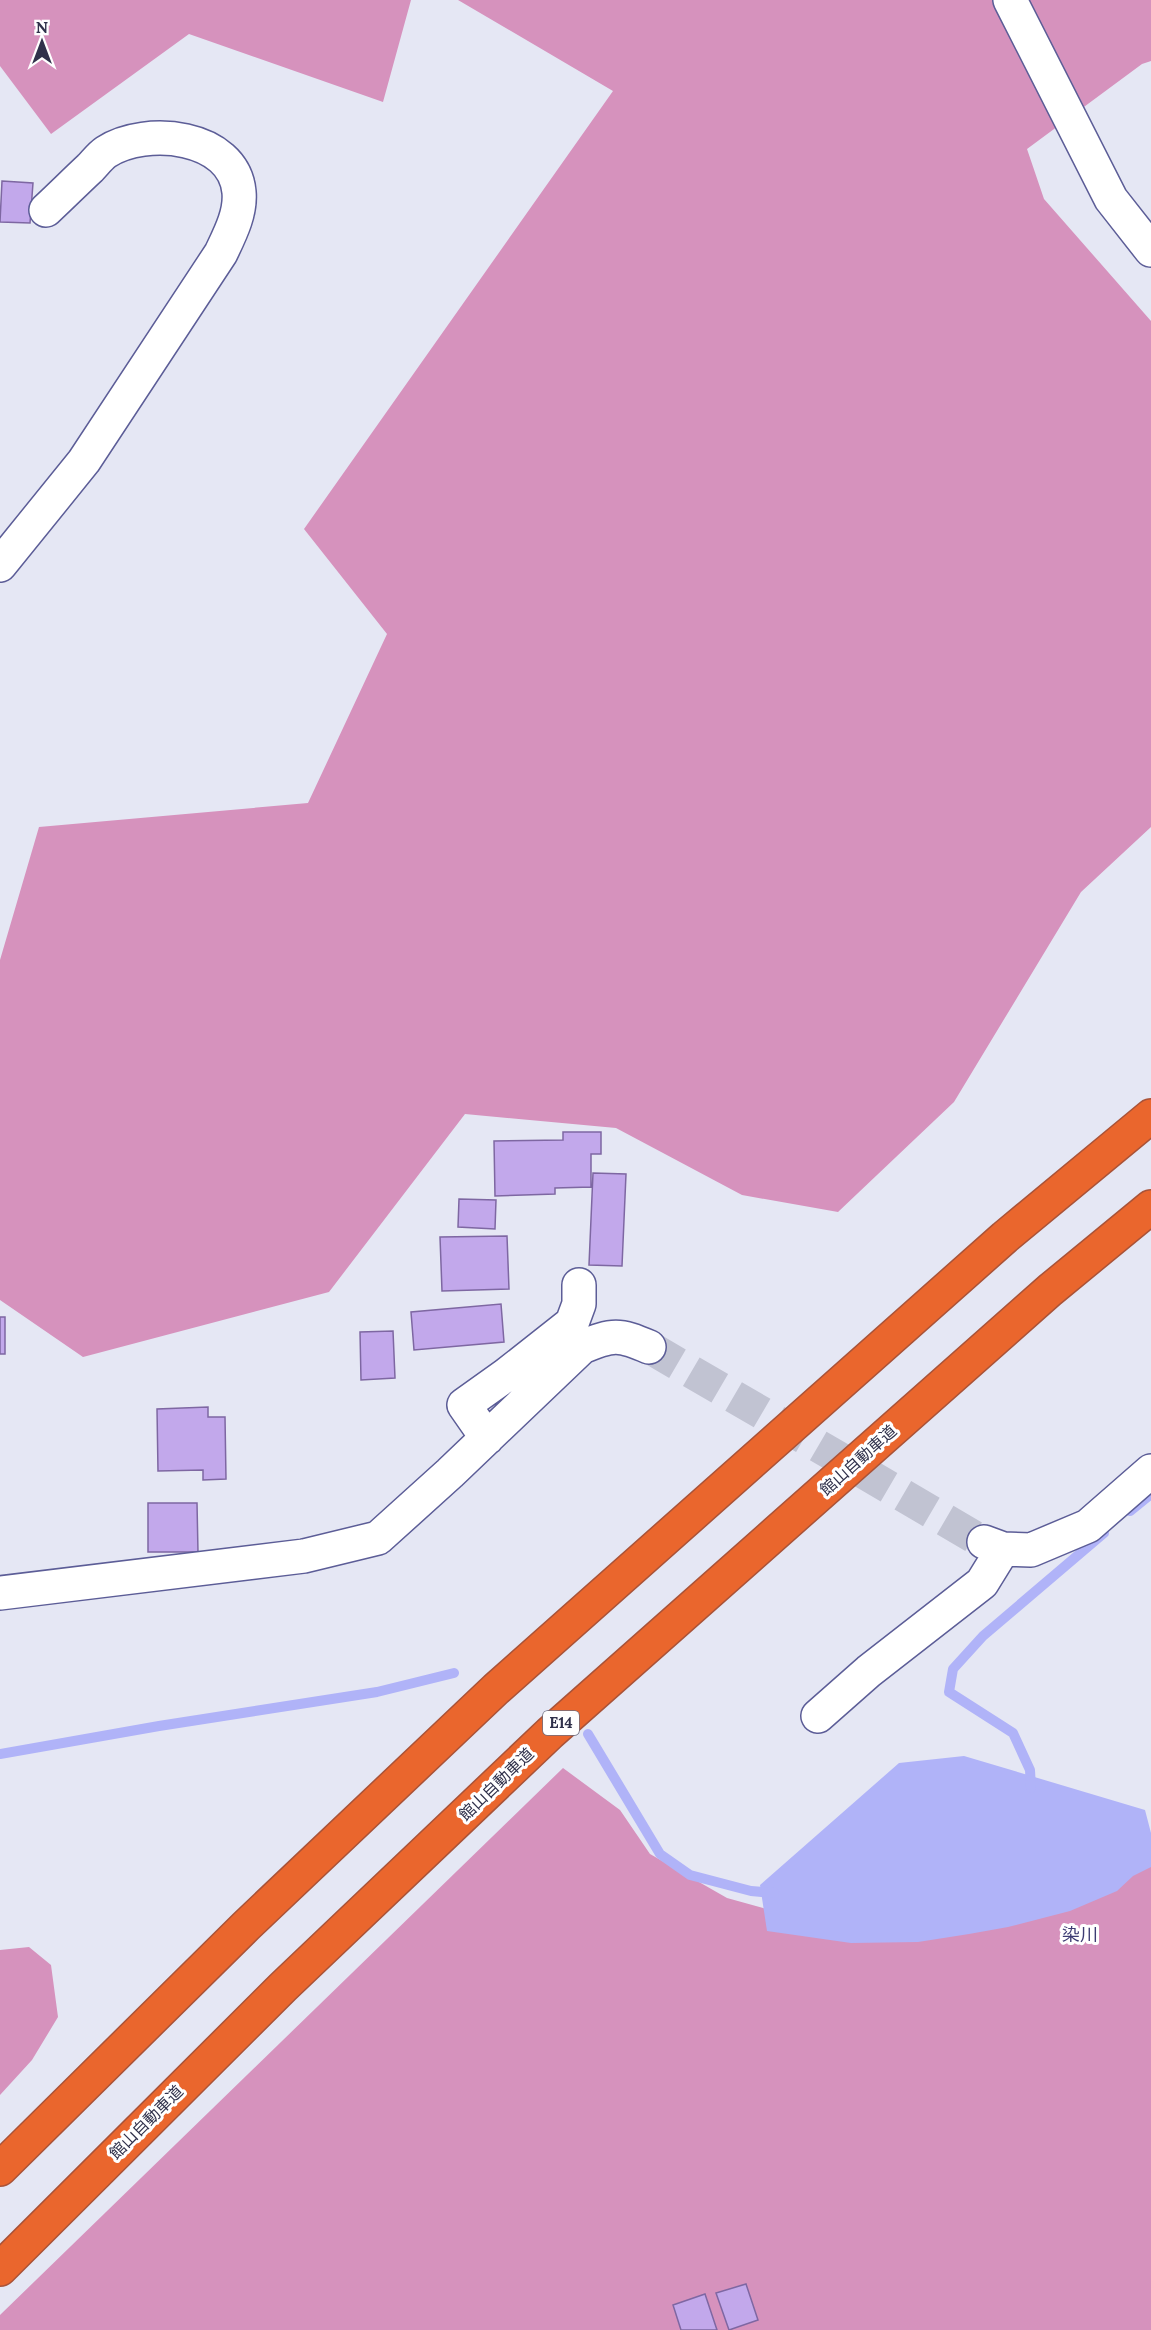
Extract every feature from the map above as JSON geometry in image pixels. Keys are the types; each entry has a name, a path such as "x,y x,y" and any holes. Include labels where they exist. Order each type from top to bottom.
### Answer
{"highway":[{"path":"0,2169 246,1926 496,1689 1005,1237 1151,1116"},
{"name":"館山自動車道","path":"0,2269 283,1987 550,1733 1041,1298 1151,1207"}],"street":[{"path":"1010,0 1111,199 1151,250"},
{"path":"0,565 84,461 221,253 234,228 240,201 236,178 217,153 194,143 154,137 135,140 107,152 46,210"},
{"path":"487,1438 464,1405 572,1323 579,1304 579,1285"},
{"path":"0,1593 304,1556 378,1538 582,1347 602,1338 625,1336 649,1347"},
{"path":"818,1716 869,1671 982,1583 992,1545 1031,1550 1088,1526 1151,1471"}],"shaded area":[{"path":"0,0 411,0 383,102 189,34 51,134 0,66"},
{"path":"458,0 1151,0 1151,61 1142,64 1027,149 1044,199 1151,321 1151,827 1081,892 954,1102 838,1212 742,1195 616,1128 465,1114 329,1292 83,1357 0,1300 0,960 39,827 308,803 387,634 304,529 613,91"},
{"path":"563,1768 620,1810 650,1854 727,1898 803,1919 1151,1838 1151,2330 0,2330 0,2315"},
{"path":"29,1947 51,1965 58,2017 32,2060 0,2095 0,1950"}],"water":[{"path":"964,1756 1145,1810 1151,1833 1151,1867 1133,1876 1117,1891 1070,1911 1008,1927 969,1934 918,1942 851,1943 767,1931 760,1885 899,1763"}],"building":[{"path":"2,181 33,183 30,223 0,222"},
{"path":"563,1132 601,1132 601,1154 591,1154 591,1187 555,1188 555,1194 495,1196 494,1141 563,1140"},
{"path":"593,1173 626,1174 622,1266 589,1265"},
{"path":"459,1199 496,1200 495,1229 458,1227"},
{"path":"507,1236 509,1289 442,1291 440,1237"},
{"path":"501,1304 504,1342 414,1350 411,1312"},
{"path":"0,1317 5,1317 5,1354 0,1354"},
{"path":"393,1331 395,1378 361,1380 360,1332"},
{"path":"208,1407 208,1417 225,1417 226,1479 203,1480 203,1470 158,1471 157,1409"},
{"path":"148,1503 197,1503 198,1552 148,1552"},
{"path":"746,2284 758,2320 729,2330 716,2293"},
{"path":"705,2294 717,2330 681,2330 673,2305"}],"waterway":[{"path":"1130,1511 1151,1494"},
{"path":"1031,1788 1030,1770 1013,1733 949,1692 953,1669 983,1636 1104,1533"},
{"path":"0,1754 159,1726 377,1692 454,1673"},
{"path":"588,1734 660,1854 690,1875 751,1891 774,1893"}],"tunnel":[{"path":"649,1347 981,1541"}],"district":[{"name":"染川","path":"1080,1935"}]}
